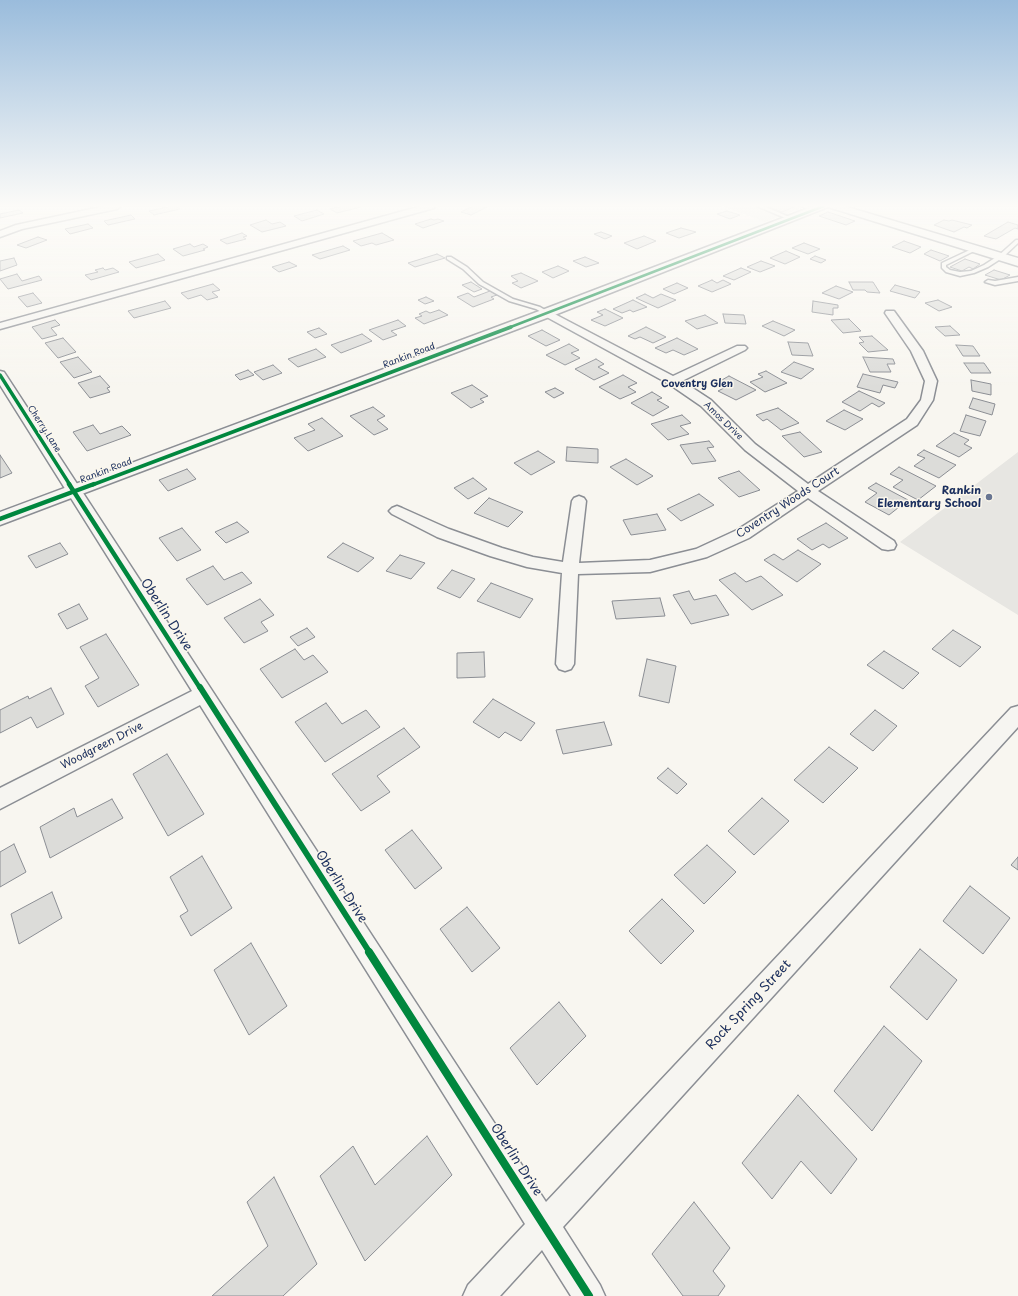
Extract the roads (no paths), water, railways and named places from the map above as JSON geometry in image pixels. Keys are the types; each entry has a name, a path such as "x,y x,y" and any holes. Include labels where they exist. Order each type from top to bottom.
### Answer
{"street":[{"path":"0,326 214,266"},
{"name":"Rankin Road","path":"0,519 668,266"},
{"name":"Amos Drive","path":"547,313 673,381 706,403 730,425 750,447 808,491 888,545"},
{"name":"Coventry Woods Court","path":"397,512 443,533 496,552 533,563 570,569 650,566 701,553 744,534 912,422 927,400 931,381 917,351 890,313"},
{"path":"673,381 741,348"},
{"name":"Cherry Lane","path":"0,375 74,491"},
{"name":"Oberlin Drive","path":"74,491 589,1296"},
{"path":"565,664 570,569 579,501"},
{"name":"Woodgreen Drive","path":"0,799 204,694"},
{"name":"Rock Spring Street","path":"480,1296 1018,714"}],"lane":[{"path":"463,266 481,283 511,300 538,308 547,313"},
{"path":"944,266 948,271 960,274 972,272 985,266"},
{"path":"988,282 995,283 1018,280"}],"place":[{"name":"Rankin Elementary School","path":"989,497"}],"district":[{"name":"Coventry Glen","path":"697,384"}]}
